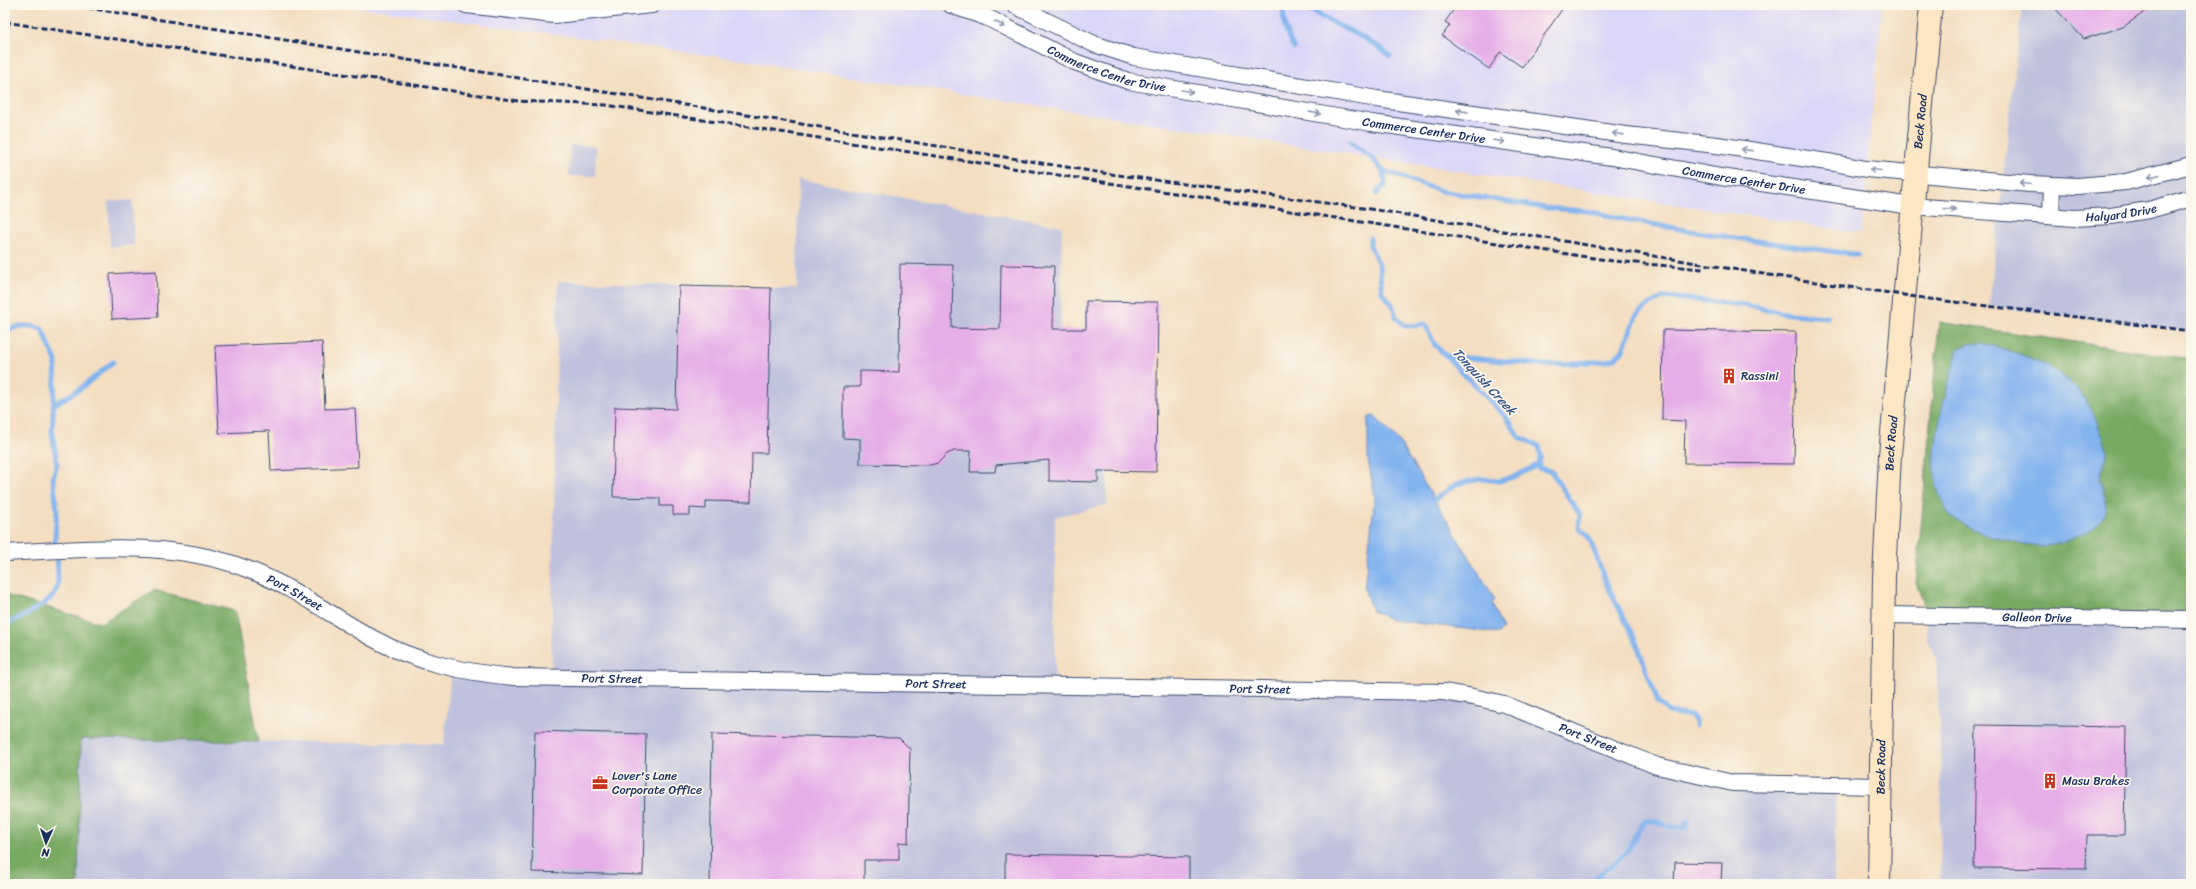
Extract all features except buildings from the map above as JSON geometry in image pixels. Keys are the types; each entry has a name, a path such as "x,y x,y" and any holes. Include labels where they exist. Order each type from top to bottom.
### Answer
{"main road":[{"name":"Beck Road","path":"1878,884 1883,615 1890,455 1914,173 1931,5"}],"street":[{"path":"466,5 554,15 652,5"},
{"name":"Commerce Center Drive","path":"951,5 988,18 1075,62 1128,81 1372,123 1612,157 1720,178 1911,206"},
{"name":"Commerce Center Drive","path":"1014,5 1094,44 1134,57 1377,99 1626,135 1716,145 1866,169 1914,173"},
{"path":"1372,123 1377,99"},
{"path":"1914,173 2077,186 2126,182 2156,176 2191,165"},
{"path":"2051,216 2052,185"},
{"name":"Halyard Drive","path":"1911,206 2074,218 2110,216 2149,210 2191,198"},
{"name":"Port Street","path":"5,552 105,548 148,549 183,552 220,559 275,581 396,650 451,668 481,674 513,677 1443,692 1504,704 1657,766 1733,783 1880,786"},
{"name":"Galleon Drive","path":"1883,615 2191,620"}],"shaded area":[{"path":"342,5 1882,5 1861,233 728,58"},
{"path":"2022,5 2191,5 2191,331 1989,306"},
{"path":"570,145 596,146 595,176 569,176"},
{"path":"798,179 1062,226 1060,351 1109,352 1107,505 1055,517 1055,686 1443,692 1692,774 1836,785 1834,884 78,884 81,739 444,744 451,669 551,677 558,281 797,289"},
{"path":"132,200 134,245 110,247 108,201"},
{"path":"2191,546 2191,884 1940,884 1941,767 1936,657 1927,640 1928,616 2190,548"}],"green space":[{"path":"1939,322 2191,359 2190,620 1928,616 1916,583","holes":["1958,349 2107,452 2100,478 2107,500 1939,431 1944,402"]},
{"path":"154,590 235,611 259,742 81,739 78,884 5,884 5,595 101,623"}],"water":[{"path":"1983,343 2021,355 2054,370 2069,381 2081,394 2092,410 2107,450 2107,456 2100,479 2106,505 2104,515 2101,520 2084,533 2053,545 2025,545 1996,538 1969,527 1950,515 1946,508 1939,494 1935,478 1936,441 1944,402 1958,349 1969,344"},
{"path":"1374,416 1398,440 1495,599 1492,604 1503,629 1498,633 1392,620 1372,611 1364,588 1375,496 1368,460 1368,422 1369,417"}],"waterway":[{"name":"Tonquish Creek","path":"1290,5 1284,7 1284,23 1287,34 1294,48"},
{"path":"1304,5 1325,19 1370,42 1390,56"},
{"name":"Tonquish Creek","path":"1350,142 1368,155 1379,166 1385,178 1385,186 1378,190 1377,194"},
{"path":"1382,170 1441,191 1546,208 1587,211 1628,220 1714,235 1858,255"},
{"name":"Tonquish Creek","path":"1370,238 1370,245 1379,265 1382,292 1392,304 1396,317 1404,325 1412,326 1425,324 1435,345 1506,417 1519,437 1539,446 1541,456 1538,468 1551,471 1580,515 1579,528 1587,535 1592,544 1605,581 1636,642 1658,702 1669,712 1691,716 1695,720 1695,725"},
{"path":"1447,356 1547,365 1614,359 1623,350 1636,316 1647,306 1665,297 1744,305 1789,314 1827,317"},
{"path":"5,332 23,326 32,326 42,329 56,361 52,432 57,464 53,478 57,510 54,550 57,551 58,576 58,584 53,596 23,617 13,620 5,627"},
{"path":"53,405 80,389 113,362"},
{"path":"1430,503 1456,484 1481,479 1499,481 1516,476 1539,464"},
{"path":"1591,884 1599,875 1623,856 1641,826 1647,821 1657,821 1675,828 1685,827 1687,822"}],"railway":[{"path":"70,5 1103,173 1370,209 1775,276 1930,299 2191,331"},
{"path":"5,22 518,101 606,105 1613,261 1703,269"}],"place":[{"name":"Rassini","path":"1729,376"},
{"name":"Masu Brakes","path":"2050,781"},
{"name":"Lover's Lane Corporate Office","path":"600,783"}]}
